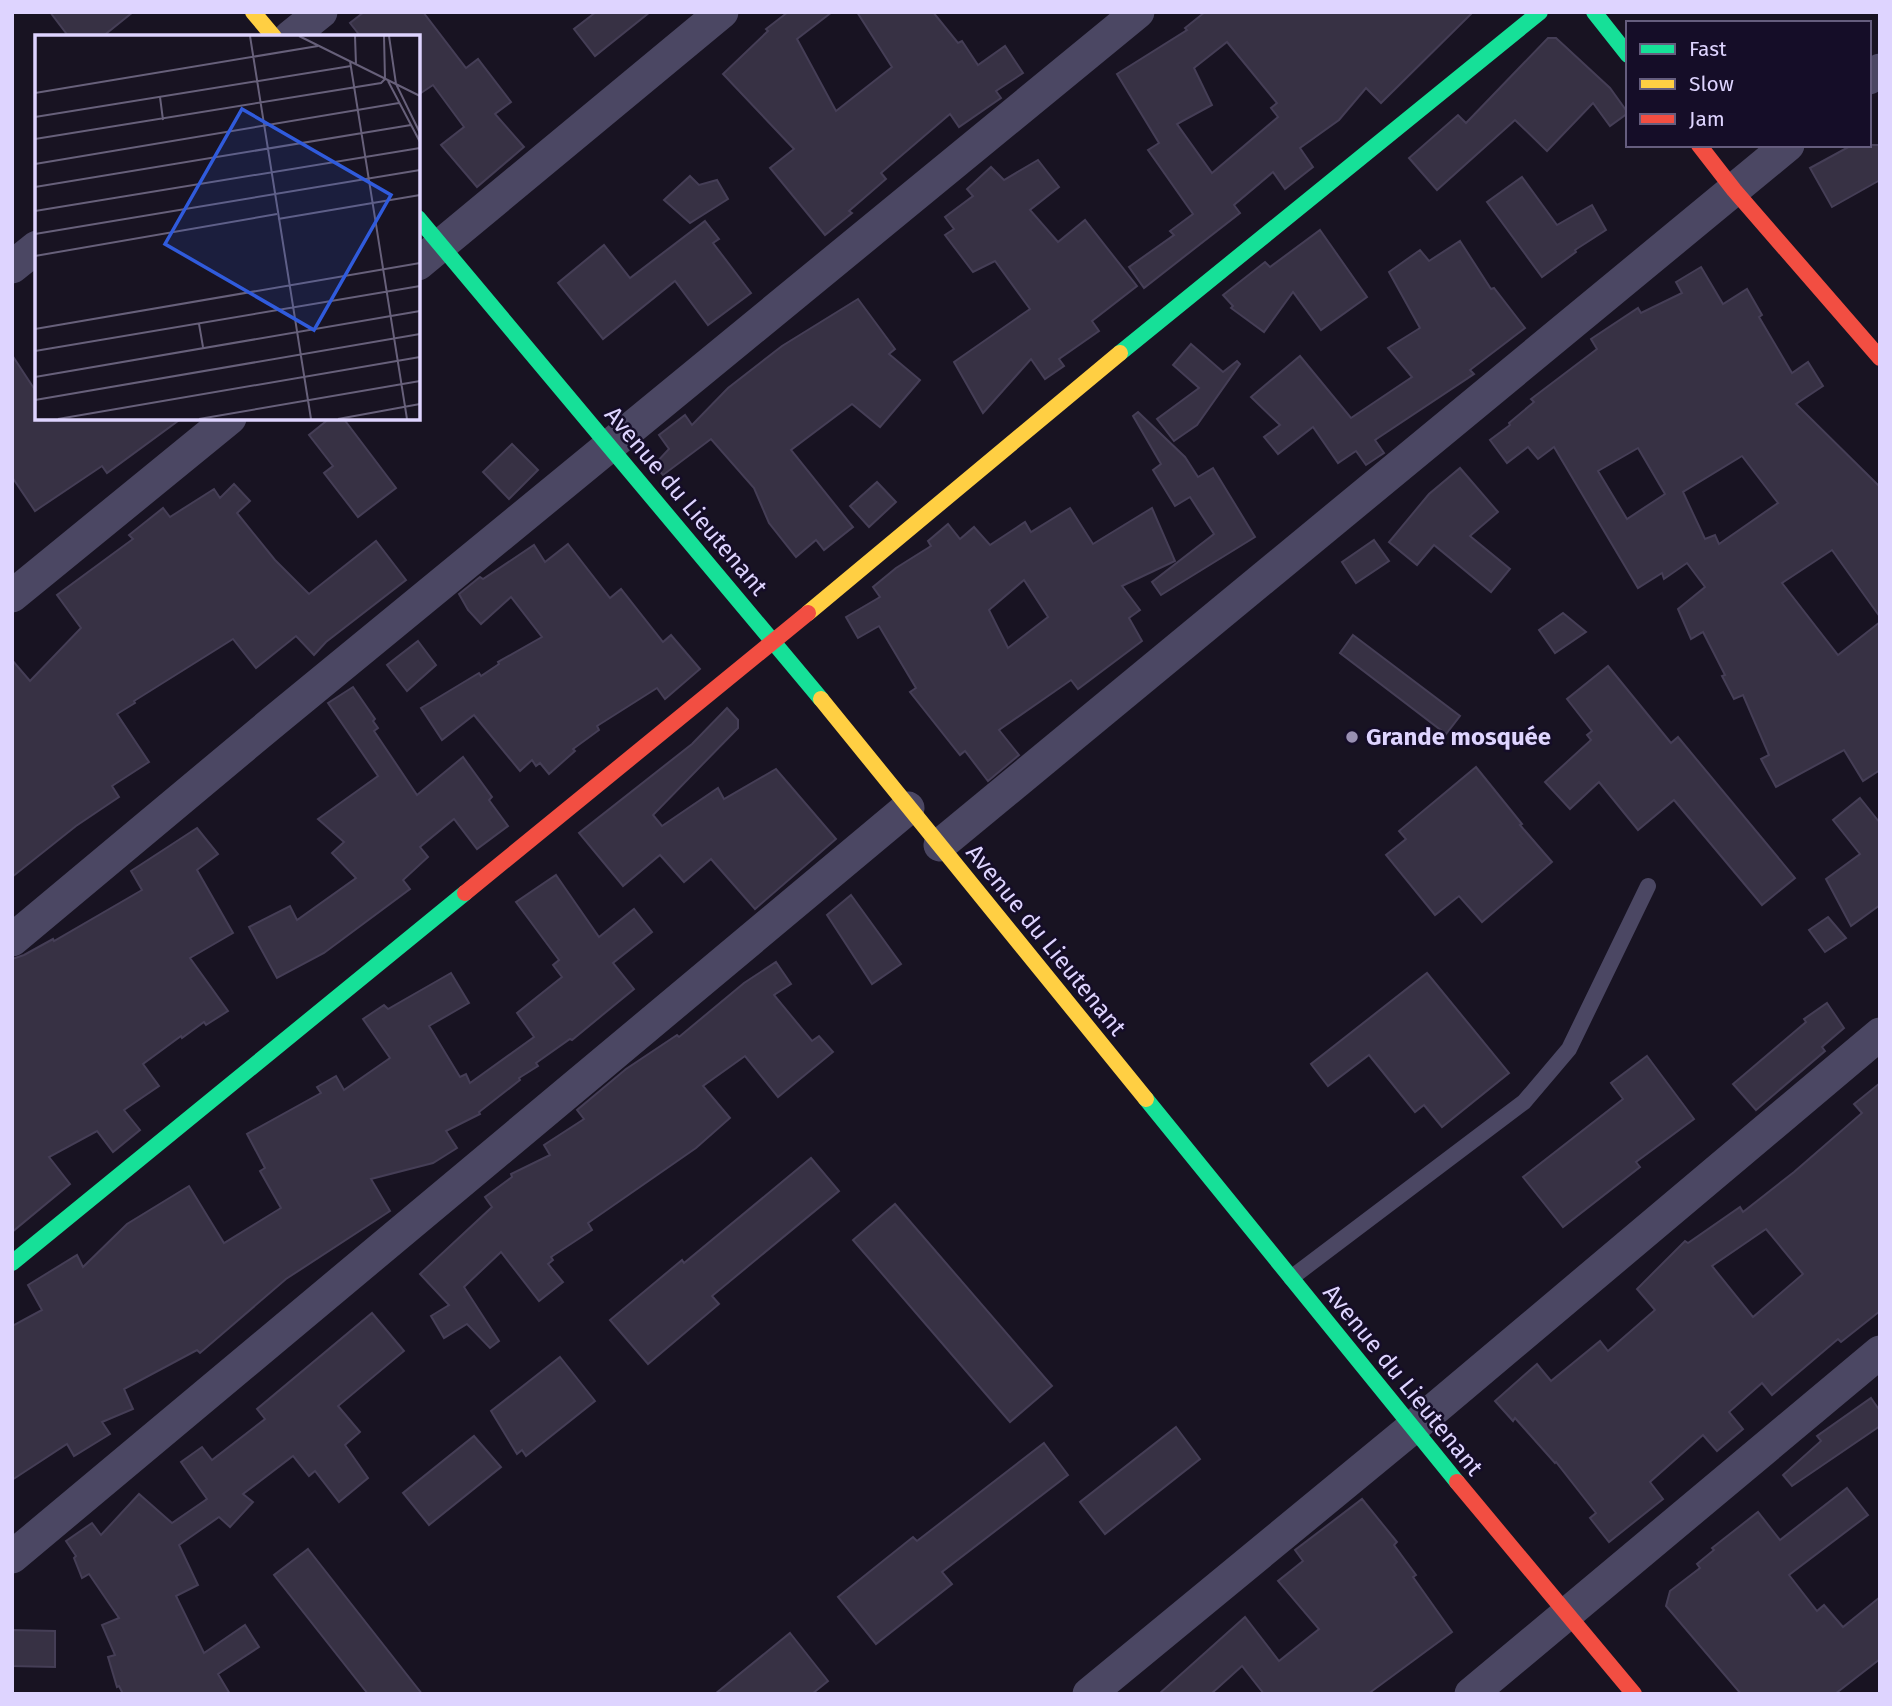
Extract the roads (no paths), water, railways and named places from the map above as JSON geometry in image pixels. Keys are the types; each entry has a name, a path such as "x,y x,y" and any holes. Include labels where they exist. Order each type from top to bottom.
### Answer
{"street":[{"path":"253,12 272,35"},
{"path":"292,35 321,12"},
{"path":"429,255 722,12"},
{"path":"12,940 1138,12"},
{"path":"12,1264 774,641 1211,277 1540,12"},
{"path":"1594,12 1626,52"},
{"path":"1701,147 1734,190 1880,358"},
{"path":"940,845 1786,147"},
{"name":"Avenue du Lieutenant","path":"420,225 429,255 609,446 774,641 1412,1428 1633,1694"},
{"path":"12,267 35,249"},
{"path":"12,596 228,420"},
{"path":"12,1557 908,808"},
{"path":"1089,1694 1412,1428 1880,1034"},
{"path":"1471,1694 1880,1352"}],"lane":[{"path":"1291,1278 1524,1102 1569,1049 1648,886"}],"place":[{"name":"Grande mosquée","path":"1352,737"}]}
